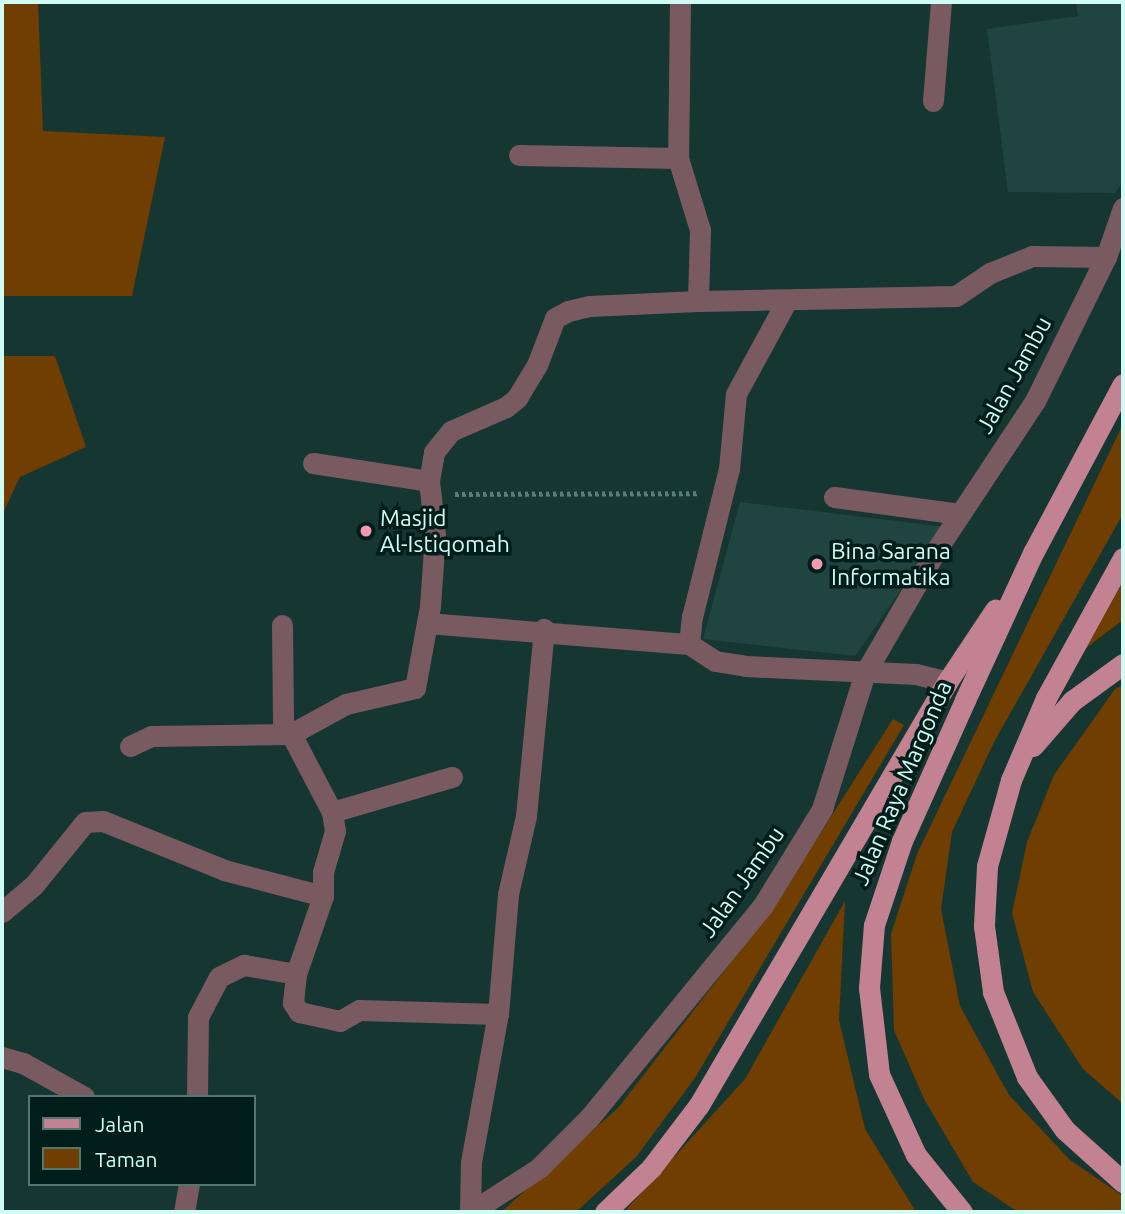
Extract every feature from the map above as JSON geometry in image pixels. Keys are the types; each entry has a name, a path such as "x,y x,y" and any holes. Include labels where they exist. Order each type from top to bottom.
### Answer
{"main road":[{"name":"Jalan Raya Margonda","path":"962,1212 916,1155 888,1101 873,1035 870,958 880,898 898,851 1033,553 1123,384"},
{"path":"605,1212 651,1168 699,1105 947,682 1033,553"},
{"path":"1123,558 1046,698 1012,780 993,837 984,894 993,992 1012,1047 1046,1107 1086,1153 1123,1182"},
{"path":"1012,780 1049,724 1093,683 1123,664"}],"street":[{"path":"680,2 678,158 700,230 698,301"},
{"path":"933,101 941,2"},
{"path":"519,155 678,158"},
{"path":"130,746 151,736 292,734 346,704 415,688 428,622 435,534 430,488 434,452 443,438 517,398 537,365 555,318 589,306 956,296 990,273 1032,256 1106,257 1123,208"},
{"name":"Jalan Jambu","path":"471,1212 540,1168 589,1118 762,907 822,809 865,673 960,514 1035,401 1106,257"},
{"path":"690,644 692,617 723,493 736,394 787,300"},
{"path":"313,463 430,488"},
{"path":"834,496 960,514"},
{"path":"428,622 544,629 690,644 725,663 916,674 947,682"},
{"path":"282,625 283,728 292,734 332,811 335,831 323,872 323,896 296,974 293,1003 299,1012 341,1021 359,1010 498,1014"},
{"path":"471,1212 471,1163 498,1014 508,894 526,816 544,629"},
{"path":"332,811 453,777"},
{"path":"2,912 34,886 85,822 103,821 224,870 323,896"},
{"path":"197,1095 198,1017 219,977 244,965 296,974"},
{"path":"2,1057 23,1062 81,1095"},
{"path":"184,1212 189,1186"}],"path":[{"path":"430,488 723,493"}],"shaded area":[{"path":"1076,2 1123,2 1123,182 1115,193 1008,192 987,29 1078,16"},
{"path":"740,502 945,527 855,656 703,639"}],"green space":[{"path":"2,2 38,2 43,131 165,137 132,296 2,296"},
{"path":"2,356 55,356 86,447 20,477 2,515"},
{"path":"1123,424 1123,514 994,742 952,832 941,909 960,1006 1009,1095 1070,1160 1123,1196 1123,1212 1018,1212 973,1182 924,1099 894,1030 891,934 917,854"},
{"path":"1123,582 1123,620 1086,648"},
{"path":"1123,685 1123,1104 1083,1069 1033,992 1012,913 1027,842 1054,775 1115,689"},
{"path":"893,719 904,725 695,1078 636,1157 576,1212 501,1212 618,1108 773,908"},
{"path":"845,901 839,1020 865,1129 916,1212 624,1212 745,1079"}],"place":[{"name":"Masjid Al-Istiqomah","path":"366,531"},
{"name":"Bina Sarana Informatika","path":"817,564"}]}
